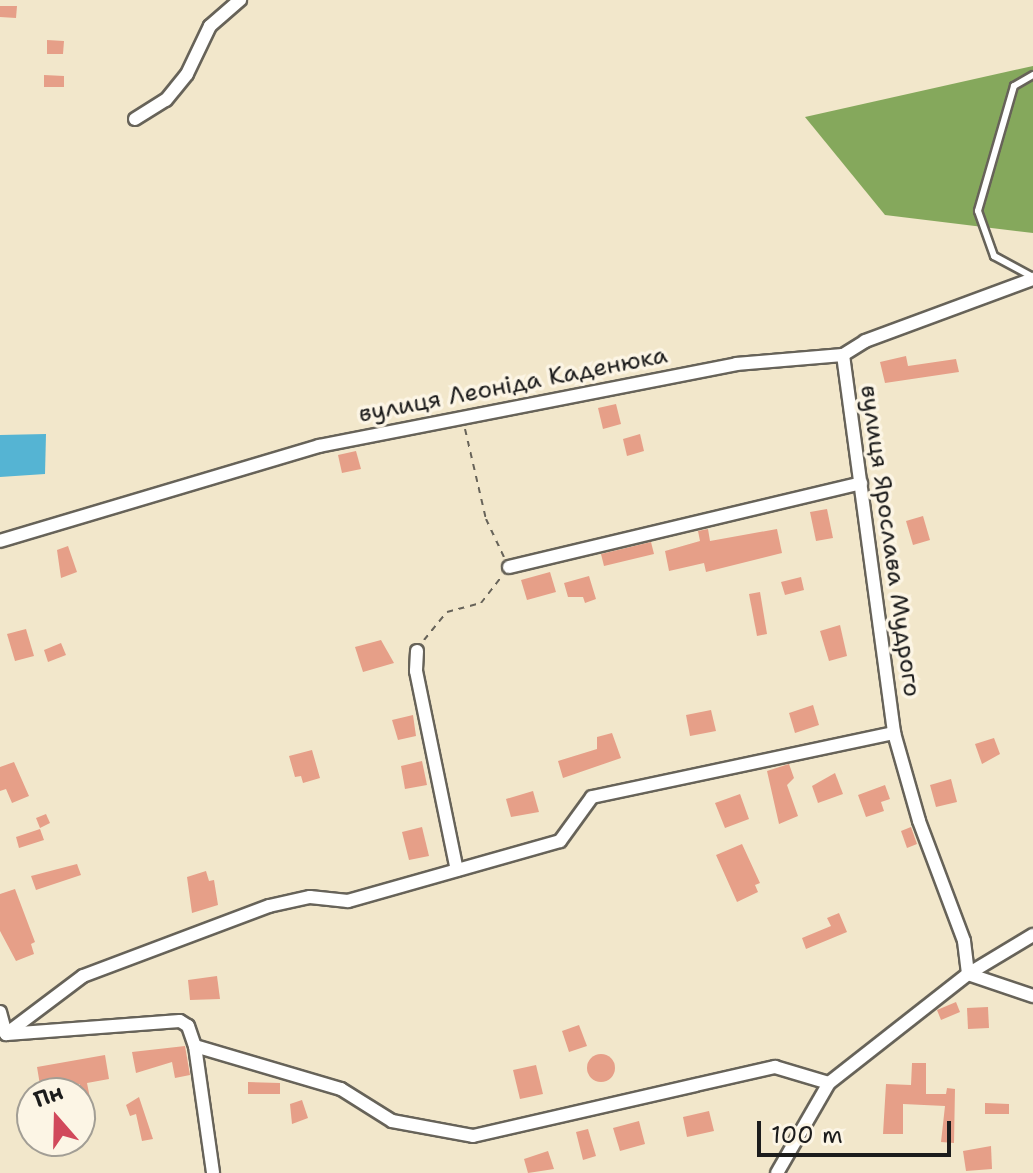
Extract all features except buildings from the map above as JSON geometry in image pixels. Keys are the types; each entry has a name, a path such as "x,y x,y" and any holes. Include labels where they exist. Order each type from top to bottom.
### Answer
{"street":[{"path":"135,119 166,100 187,74 210,26 240,0"},
{"name":"вулиця Леоніда Каденюка","path":"0,541 319,446 736,364 843,355 865,341 1033,278"},
{"name":"вулиця Ярослава Мудрого","path":"843,355 894,733 919,821 964,941 968,974"},
{"path":"509,567 861,483"},
{"path":"3,1034 83,976 269,906 310,897 348,901 457,870 416,671 417,651"},
{"name":"вулиця Ярослава Мудрого","path":"457,870 560,841 592,797 894,733"},
{"path":"777,1173 829,1083 968,974 1033,935"},
{"path":"968,974 1033,996"},
{"path":"0,1012 3,1034"},
{"path":"3,1034 180,1021 188,1026 195,1046 213,1173"},
{"path":"195,1046 341,1089 392,1121 473,1136 775,1067 829,1083"}],"lane":[{"path":"1033,75 1014,86 978,211 994,256 1033,278"}],"path":[{"path":"417,651 447,612 481,603 509,567 486,519 463,417"}],"green space":[{"path":"1033,66 1033,233 885,215 805,117"}],"water":[{"path":"46,434 45,474 0,477 0,435"}]}
